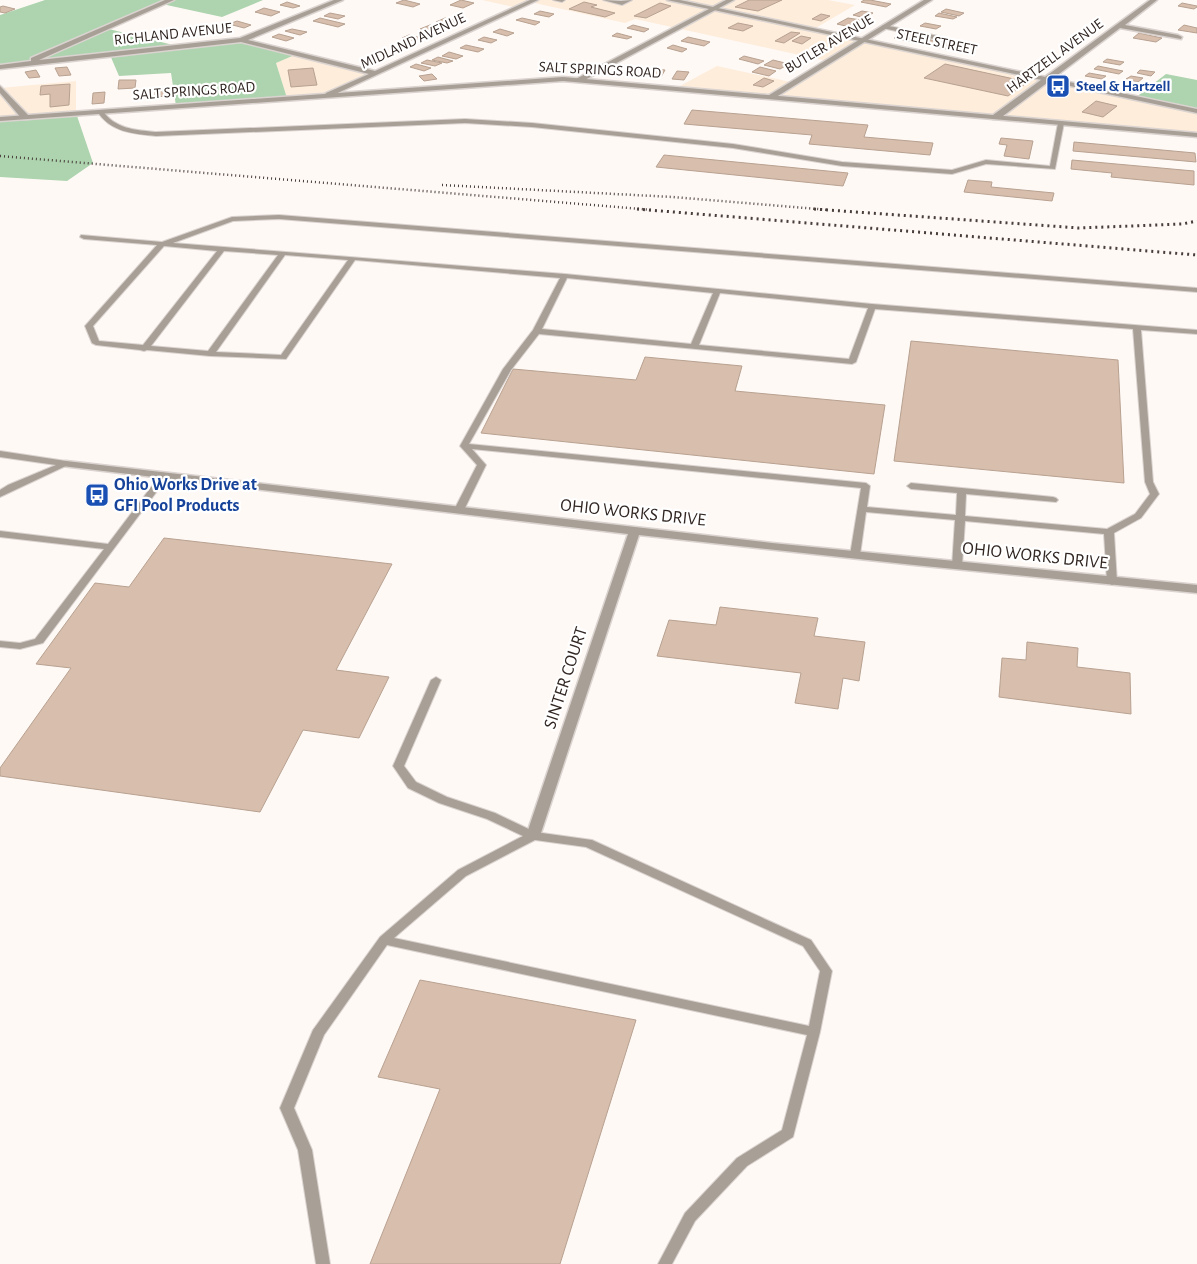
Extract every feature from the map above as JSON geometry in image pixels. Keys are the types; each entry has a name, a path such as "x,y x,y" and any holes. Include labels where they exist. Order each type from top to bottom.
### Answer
{"street":[{"path":"27,64 39,56 171,0"},
{"path":"241,40 340,0"},
{"name":"MIDLAND AVENUE","path":"329,94 536,0"},
{"name":"STEEL STREET","path":"670,0 1197,111"},
{"path":"578,80 731,0"},
{"name":"BUTLER AVENUE","path":"770,97 929,0"},
{"name":"HARTZELL AVENUE","path":"996,117 1154,0"},
{"path":"1119,26 1178,37"},
{"name":"RICHLAND AVENUE","path":"0,68 241,40 375,74"},
{"name":"SALT SPRINGS ROAD","path":"0,119 329,94 540,80 578,80 1197,135"},
{"path":"0,88 25,117"},
{"name":"OHIO WORKS DRIVE","path":"66,464 635,531 1112,582 1197,589"},
{"name":"SINTER COURT","path":"533,836 635,531"}],"lane":[{"path":"556,0 562,0"},
{"path":"606,0 622,3 629,0"},
{"path":"884,27 943,39"},
{"path":"100,111 104,120 115,126 137,132 156,134 484,122 532,125 733,146 842,164 952,172 986,162 1053,168 1061,123"},
{"path":"353,258 283,357 210,354 96,343 89,326 162,244 232,219 279,217 1197,290"},
{"path":"84,237 565,276 872,306 1197,332"},
{"path":"144,349 222,249"},
{"path":"210,354 283,253"},
{"path":"464,446 507,369 537,331 565,276"},
{"path":"694,346 717,291"},
{"path":"537,331 852,362 872,306"},
{"path":"862,509 1109,532 1138,516 1155,494 1149,482 1137,328"},
{"path":"464,446 866,486 855,555"},
{"path":"459,510 482,466 464,446"},
{"path":"0,454 66,464"},
{"path":"0,494 11,487 66,464"},
{"path":"0,644 20,646 39,641 164,476"},
{"path":"911,486 1053,500"},
{"path":"957,566 962,491"},
{"path":"1109,532 1112,582"},
{"path":"0,534 108,548"},
{"path":"436,680 398,766 412,785 443,800 491,816 533,836 588,843 807,943 826,971 814,1032 788,1134 742,1162 690,1218 665,1264"},
{"path":"323,1264 304,1150 287,1108 318,1033 384,940 462,873 533,836"},
{"path":"384,940 814,1032"}],"shaded area":[{"path":"482,0 828,0 855,5 814,29 1197,111 1197,135 676,88 717,66 791,82 827,61 635,19 625,23 530,2 518,8"},
{"path":"297,54 375,73 329,95 287,98 276,63"},
{"path":"76,81 76,113 0,119 0,88"}],"green space":[{"path":"45,0 263,0 222,17 162,4 105,28 177,46 241,40 297,54 276,63 287,98 176,106 171,73 119,76 110,55 0,67 0,15"},
{"path":"1166,74 1197,80 1197,111 1135,98"},
{"path":"76,113 93,163 67,181 0,177 0,119"}],"building":[{"path":"404,0 420,4 413,7 396,3"},
{"path":"461,0 474,3 463,8 450,5"},
{"path":"749,0 782,0 758,11 735,7"},
{"path":"864,0 891,4 886,7 861,2"},
{"path":"287,2 300,6 293,8 280,5"},
{"path":"584,2 597,5 591,7 615,13 605,17 569,9"},
{"path":"660,3 671,6 646,18 634,16"},
{"path":"1182,3 1197,7 1194,9 1178,6"},
{"path":"0,7 15,9 5,13 0,12"},
{"path":"264,8 280,12 271,16 255,12"},
{"path":"946,9 964,13 959,16 941,12"},
{"path":"540,11 554,14 549,17 534,14"},
{"path":"862,11 873,13 865,18 853,15"},
{"path":"330,13 345,16 338,19 324,16"},
{"path":"939,13 957,17 953,19 935,16"},
{"path":"821,14 830,16 821,21 812,19"},
{"path":"320,18 345,24 338,27 313,21"},
{"path":"445,18 462,22 452,26 436,22"},
{"path":"522,18 540,22 535,25 516,20"},
{"path":"848,18 861,20 850,27 837,24"},
{"path":"237,21 251,25 244,28 229,24"},
{"path":"738,23 753,26 743,31 728,28"},
{"path":"925,23 941,26 936,29 920,26"},
{"path":"430,25 446,29 437,33 420,29"},
{"path":"633,25 649,29 644,32 627,28"},
{"path":"1184,25 1197,28 1197,33 1178,30"},
{"path":"292,29 307,32 300,35 285,31"},
{"path":"500,29 514,33 507,36 493,32"},
{"path":"791,32 800,33 784,43 775,41"},
{"path":"617,33 632,37 627,39 612,36"},
{"path":"1139,33 1162,38 1156,42 1133,38"},
{"path":"279,34 294,38 286,41 272,37"},
{"path":"901,34 967,47 960,52 894,38"},
{"path":"409,35 422,38 416,41 402,38"},
{"path":"801,36 811,38 802,44 792,41"},
{"path":"484,37 497,40 491,43 478,40"},
{"path":"688,37 710,42 704,46 681,41"},
{"path":"466,45 484,49 478,52 460,48"},
{"path":"673,45 687,49 682,52 667,48"},
{"path":"449,52 463,56 456,59 442,56"},
{"path":"744,56 764,61 758,64 739,59"},
{"path":"438,57 453,61 447,63 432,60"},
{"path":"1107,59 1124,62 1120,65 1103,62"},
{"path":"427,60 442,63 435,66 421,63"},
{"path":"773,60 789,64 780,69 764,65"},
{"path":"416,64 431,68 424,71 410,67"},
{"path":"945,64 1028,82 1008,96 924,78"},
{"path":"1098,66 1123,71 1119,74 1094,69"},
{"path":"67,67 71,75 59,76 55,68"},
{"path":"760,67 776,71 769,76 752,72"},
{"path":"313,68 317,85 291,87 288,70"},
{"path":"648,68 665,70 661,77 644,75"},
{"path":"36,70 40,77 29,78 25,72"},
{"path":"1140,70 1155,72 1151,76 1137,73"},
{"path":"677,71 689,72 684,80 672,79"},
{"path":"1089,73 1106,76 1102,79 1085,76"},
{"path":"432,74 437,79 424,81 419,76"},
{"path":"1131,76 1143,78 1138,82 1126,79"},
{"path":"764,78 774,81 763,87 753,85"},
{"path":"119,80 136,80 135,88 118,89"},
{"path":"70,84 69,105 50,107 50,94 40,95 41,86"},
{"path":"155,89 167,89 167,96 155,97"},
{"path":"105,92 104,103 92,104 93,93"},
{"path":"1096,101 1117,106 1103,117 1082,112"},
{"path":"692,110 868,125 864,137 933,143 930,155 809,144 812,135 684,124"},
{"path":"1001,138 1033,141 1029,159 1004,156 1007,145 999,144"},
{"path":"1074,142 1195,153 1196,162 1073,151"},
{"path":"664,155 848,173 843,186 656,167"},
{"path":"1072,160 1194,171 1194,185 1111,177 1112,173 1071,169"},
{"path":"968,180 992,182 991,187 1054,193 1052,201 964,192"},
{"path":"911,341 1118,360 1124,483 894,461"},
{"path":"645,357 742,366 735,391 885,405 874,474 481,433 513,369 636,380"},
{"path":"164,538 392,564 336,670 389,677 359,738 303,730 260,812 0,776 0,768 71,668 36,664 95,583 129,587"},
{"path":"720,607 818,618 814,636 865,642 859,681 843,678 838,709 795,703 801,673 657,656 669,620 716,625"},
{"path":"1027,642 1078,648 1077,667 1130,673 1131,714 999,697 1002,658 1026,660"},
{"path":"420,980 636,1020 560,1264 370,1264 440,1089 378,1077"}],"railway":[{"path":"0,156 653,210"},
{"path":"442,185 673,197 829,210"},
{"path":"637,209 1197,255"},
{"path":"814,209 1079,228 1182,224 1197,221"}],"place":[{"name":"Steel & Hartzell","path":"1058,86"},
{"name":"Ohio Works Drive at GFI Pool Products","path":"97,495"}]}
